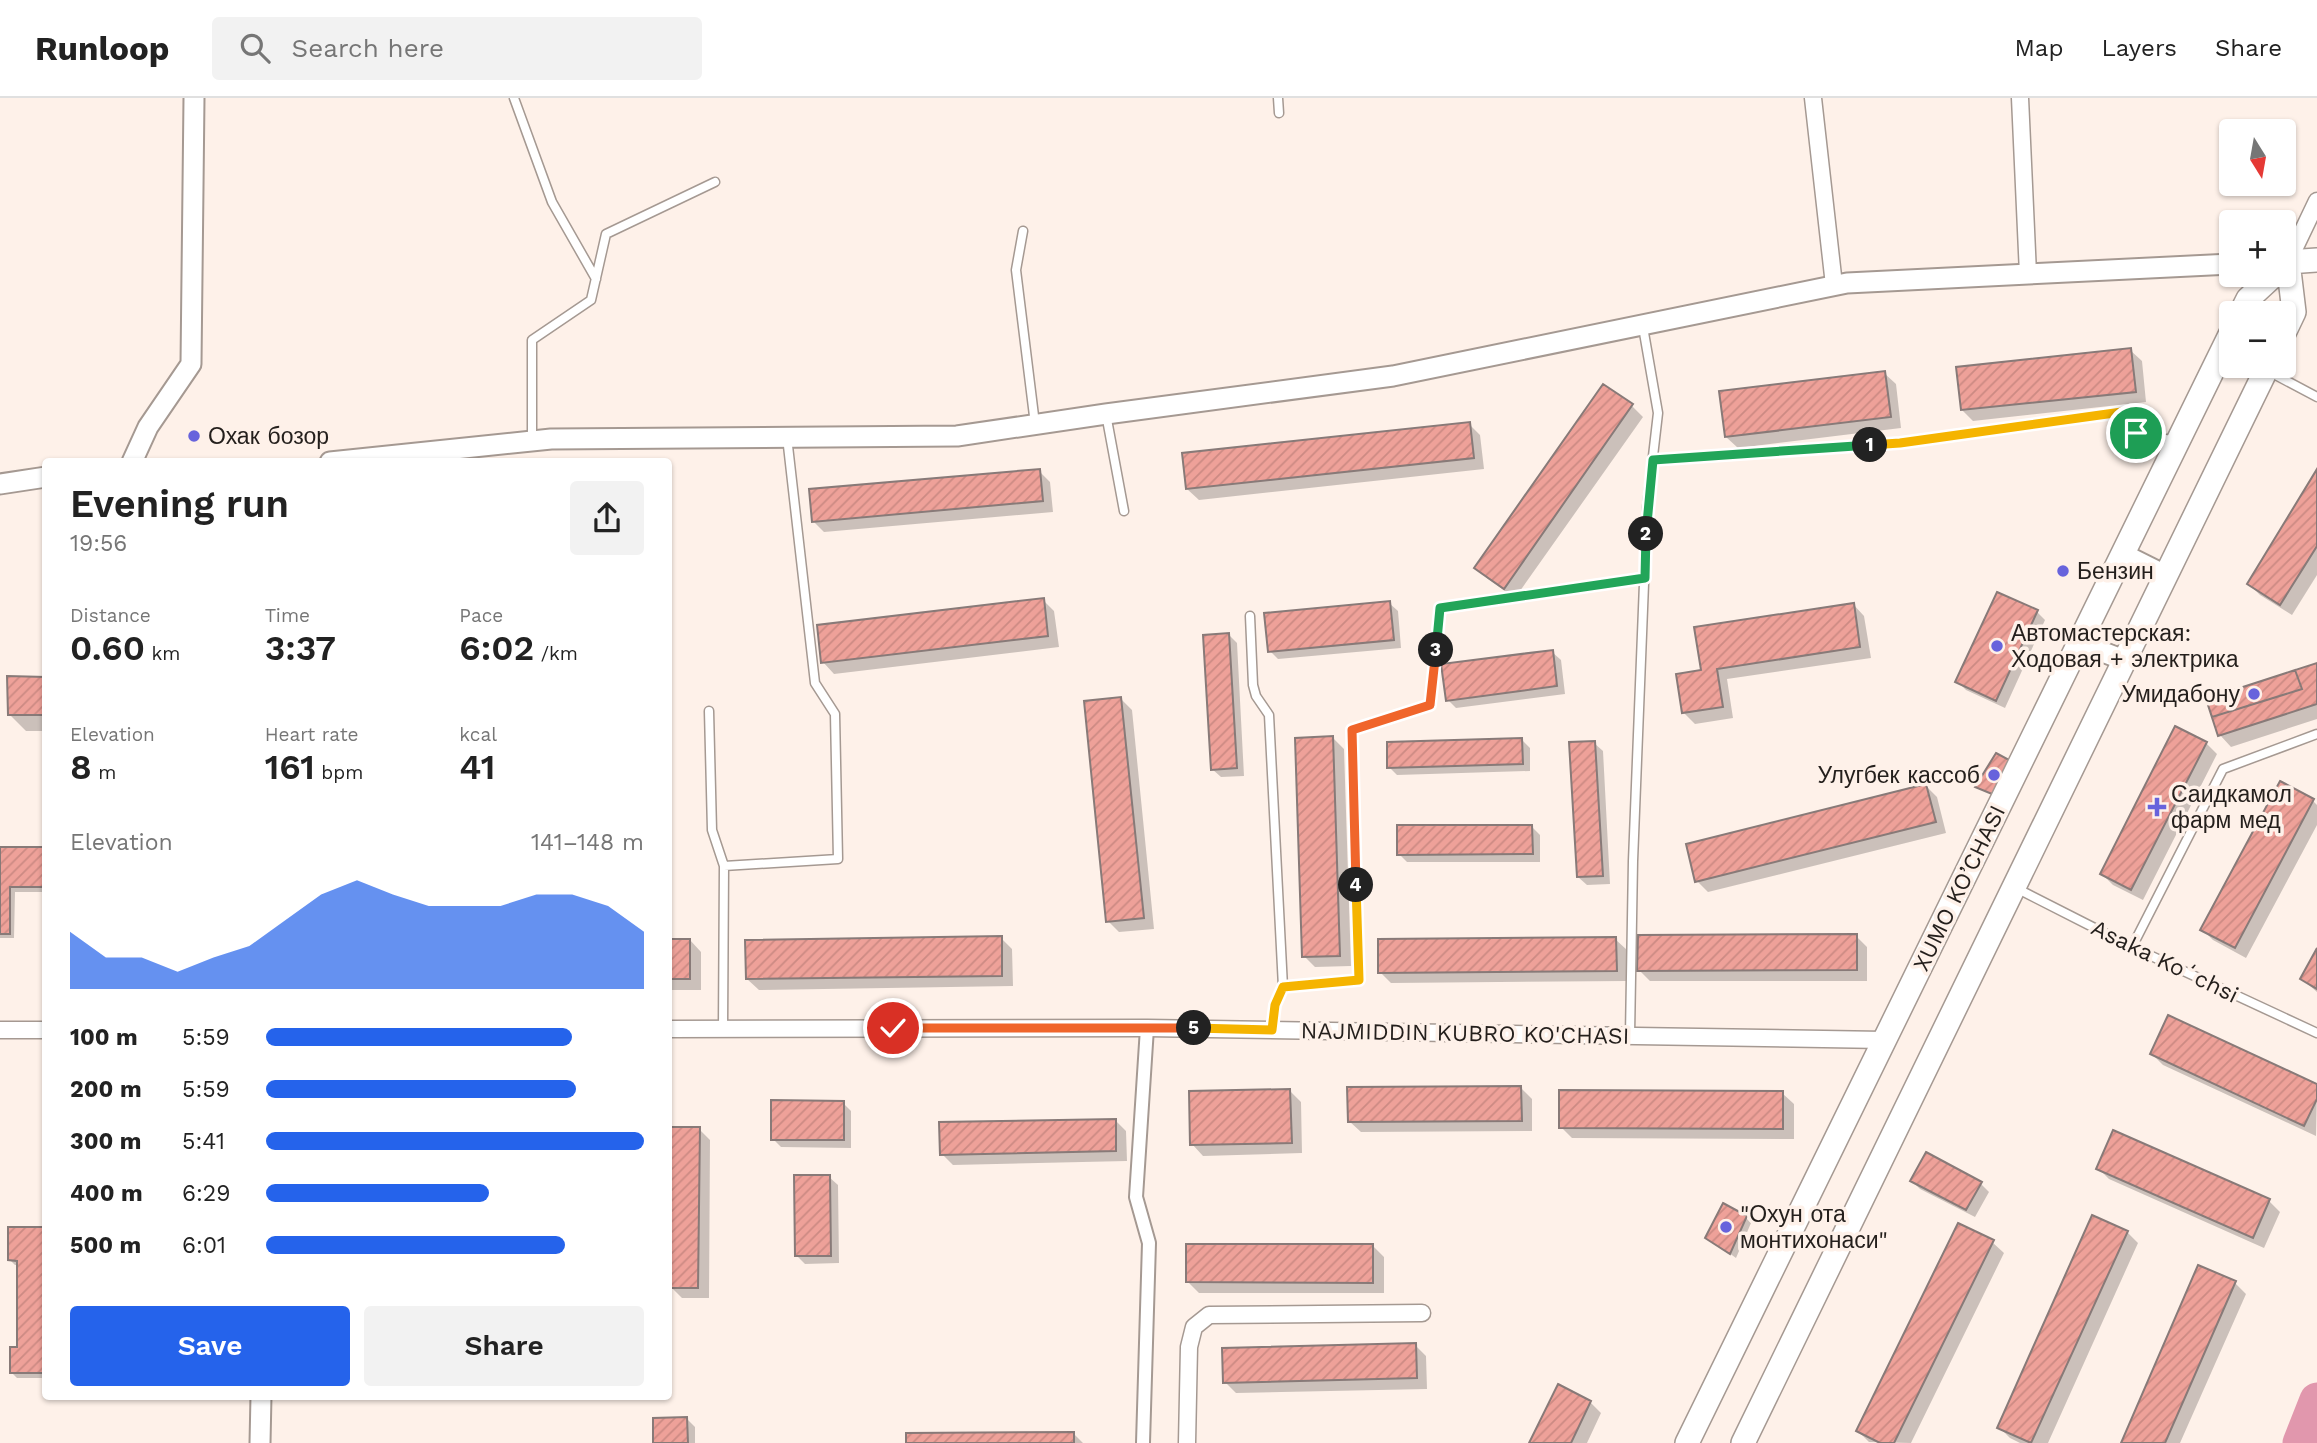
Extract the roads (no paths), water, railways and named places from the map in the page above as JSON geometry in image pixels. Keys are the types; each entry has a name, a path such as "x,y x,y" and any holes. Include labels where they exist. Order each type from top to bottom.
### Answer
{"main road":[{"path":"2296,264 2317,260"},
{"path":"2247,301 2260,287"},
{"name":"XUMO KO’CHASI","path":"1686,1443 2219,357"},
{"path":"1743,1443 2261,378"}],"street":[{"path":"134,458 148,427 191,364 194,98"},
{"path":"1813,98 1834,285"},
{"path":"2020,98 2028,274"},
{"path":"2296,240 2317,201"},
{"path":"369,458 551,439 957,436 1393,376 1847,283 2219,265"},
{"path":"0,484 42,478"},
{"path":"2123,554 2165,575"},
{"path":"2079,643 2124,660"},
{"path":"1143,1443 1149,1243 1136,1197 1147,1028"},
{"name":"NAJMIDDIN KUBRO KO'CHASI","path":"672,1029 1147,1028 1884,1040"},
{"path":"0,1030 42,1030"},
{"path":"1187,1443 1189,1347 1194,1326 1209,1315 1422,1313"},
{"path":"260,1443 261,1400"}],"lane":[{"path":"514,98 552,202 596,279"},
{"path":"1278,98 1279,113"},
{"path":"533,441 533,340 591,300 606,234 715,182"},
{"path":"1023,231 1016,270 1035,424"},
{"path":"1630,1035 1633,861 1647,508 1658,413 1643,324"},
{"path":"2284,378 2317,397"},
{"path":"1653,460 1900,443 2136,410 2136,433 2178,441"},
{"path":"1106,414 1124,512"},
{"path":"724,866 838,859 835,713 815,683 787,437"},
{"path":"1283,987 1359,980 1352,730 1430,705 1440,608 1645,578"},
{"path":"1250,616 1253,685 1256,696 1269,715 1283,987 1275,1005 1272,1030"},
{"path":"709,711 712,830 724,866 723,1029"},
{"path":"2132,947 2223,769 2317,734"},
{"name":"Asaka Koʻchsi","path":"2014,887 2132,947 2317,1033"}],"waterway":[{"path":"2300,1443 2317,1400"}],"place":[{"name":"Охак бозор","path":"194,436"},
{"name":"Бензин","path":"2063,571"},
{"name":"Автомастерская: Ходовая + электрика","path":"1997,646"},
{"name":"Умидабону","path":"2254,694"},
{"name":"Улугбек кассоб","path":"1994,775"},
{"name":"Саидкамол фарм мед","path":"2157,807"},
{"name":"\"Охун ота монтихонаси\"","path":"1726,1227"}]}
